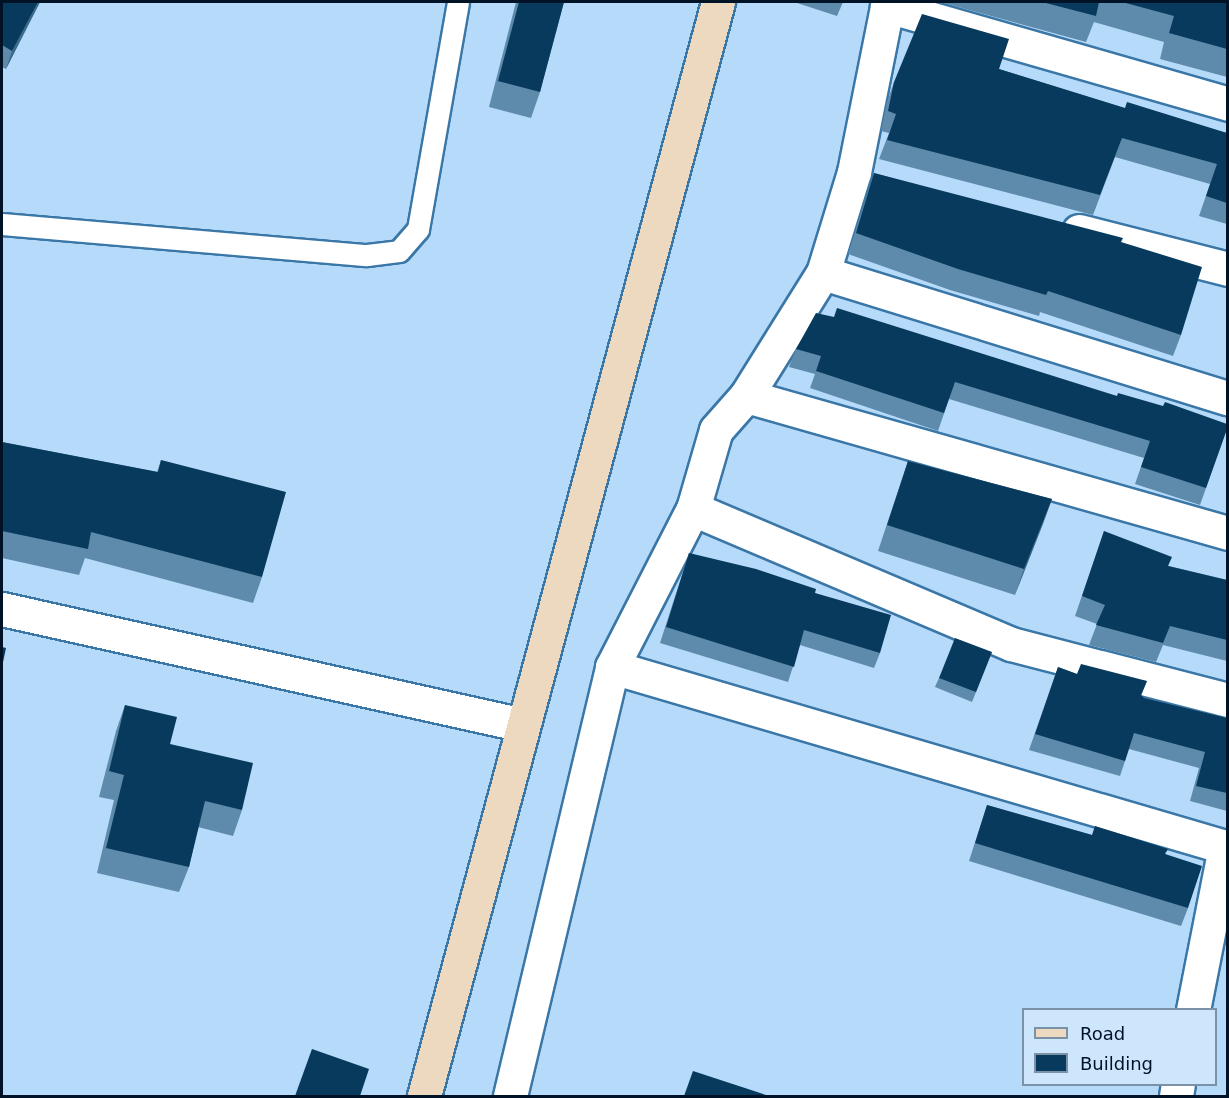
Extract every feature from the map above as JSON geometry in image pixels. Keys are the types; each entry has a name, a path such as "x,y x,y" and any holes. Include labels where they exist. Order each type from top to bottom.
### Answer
{"main road":[{"path":"424,1096 718,2"}],"street":[{"path":"510,1096 612,667 693,509 716,430 746,396 823,273 854,172 888,4 1227,104"},
{"path":"854,172 888,181"},
{"path":"1046,222 1227,270"},
{"path":"823,273 1227,398"},
{"path":"746,396 1227,533"},
{"path":"693,509 1011,644 1227,700"},
{"path":"2,609 523,725"},
{"path":"612,667 1226,848 1193,1008"}],"lane":[{"path":"2,224 367,255 399,251 418,230 458,2"}],"building":[{"path":"2,2 38,2 12,51 2,45"},
{"path":"519,2 564,2 540,92 498,81"},
{"path":"1042,2 1099,2 1096,16"},
{"path":"1122,2 1227,2 1227,49 1169,33 1174,16"},
{"path":"922,14 1009,39 999,69 1125,108 1127,102 1227,133 1227,203 1206,196 1217,164 1122,138 1100,195 887,140 896,114 888,111 894,82"},
{"path":"874,173 1123,238 1121,242 1202,267 1181,335 1048,291 1046,295 958,269 856,233"},
{"path":"837,308 1117,396 1118,393 1163,406 1165,402 1227,424 1206,488 1141,467 1150,441 955,382 944,413 816,371 821,356 796,349 816,313 834,317"},
{"path":"2,442 158,472 161,460 286,492 262,577 91,532 88,549 2,531"},
{"path":"908,461 1052,499 1024,569 887,525"},
{"path":"1104,531 1172,557 1168,566 1227,580 1227,640 1170,626 1163,643 1096,625 1105,605 1082,596"},
{"path":"689,553 756,569 816,589 815,593 891,615 880,653 804,630 794,667 666,627"},
{"path":"955,638 992,652 976,692 939,678"},
{"path":"2,647 6,648 2,667"},
{"path":"1081,664 1147,681 1141,695 1144,698 1227,718 1227,793 1196,786 1205,752 1134,733 1125,761 1035,734 1058,667 1077,674"},
{"path":"125,705 177,717 170,744 253,763 242,810 205,801 189,867 106,848 124,775 109,771"},
{"path":"987,805 1092,835 1095,826 1168,849 1165,854 1202,866 1188,908 975,843"},
{"path":"312,1049 369,1069 360,1096 295,1096"},
{"path":"693,1071 769,1096 684,1096"}]}
